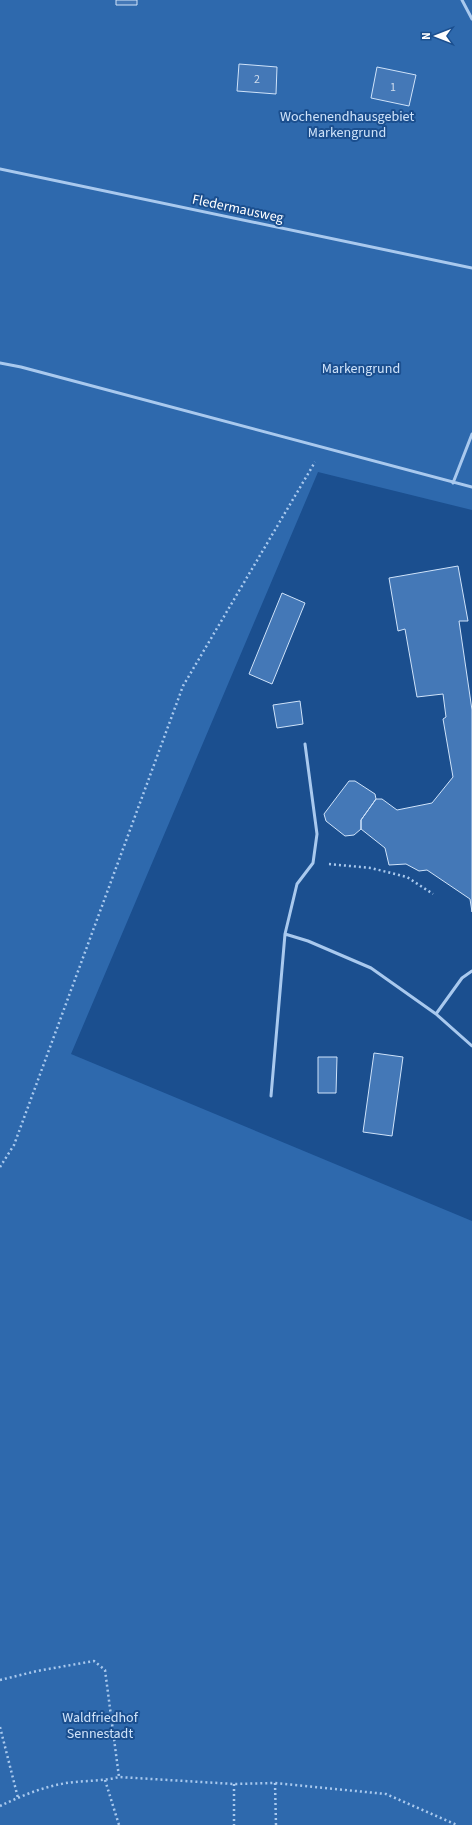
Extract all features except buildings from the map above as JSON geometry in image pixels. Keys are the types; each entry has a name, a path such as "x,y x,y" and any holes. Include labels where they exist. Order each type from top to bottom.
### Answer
{"lane":[{"path":"462,0 472,19"},
{"name":"Fledermausweg","path":"0,169 472,268"},
{"path":"0,363 21,366 472,487"},
{"path":"453,483 472,434"},
{"path":"271,1096 285,934 297,884 313,863 317,834 305,744"},
{"path":"285,934 308,941 371,968 436,1014 472,1046"},
{"path":"436,1014 462,978 472,971"}],"path":[{"path":"0,1167 14,1145 183,686 323,447"},
{"path":"313,863 378,870 407,877 433,894"},
{"path":"0,1680 37,1671 94,1661 105,1670 119,1777"},
{"path":"0,1727 18,1798"},
{"path":"0,1806 18,1798 61,1784 105,1780 119,1777 234,1784 275,1782 386,1794 457,1825"},
{"path":"105,1780 119,1825"},
{"path":"275,1782 276,1825"},
{"path":"234,1784 234,1825"}],"green space":[{"path":"0,0 472,0 472,510 318,472 71,1054 472,1221 472,1825 0,1825"}],"park label":[{"name":"Wochenendhausgebiet Markengrund","path":"347,124"},
{"name":"Markengrund","path":"361,368"},
{"name":"Waldfriedhof Sennestadt","path":"100,1726"}]}
